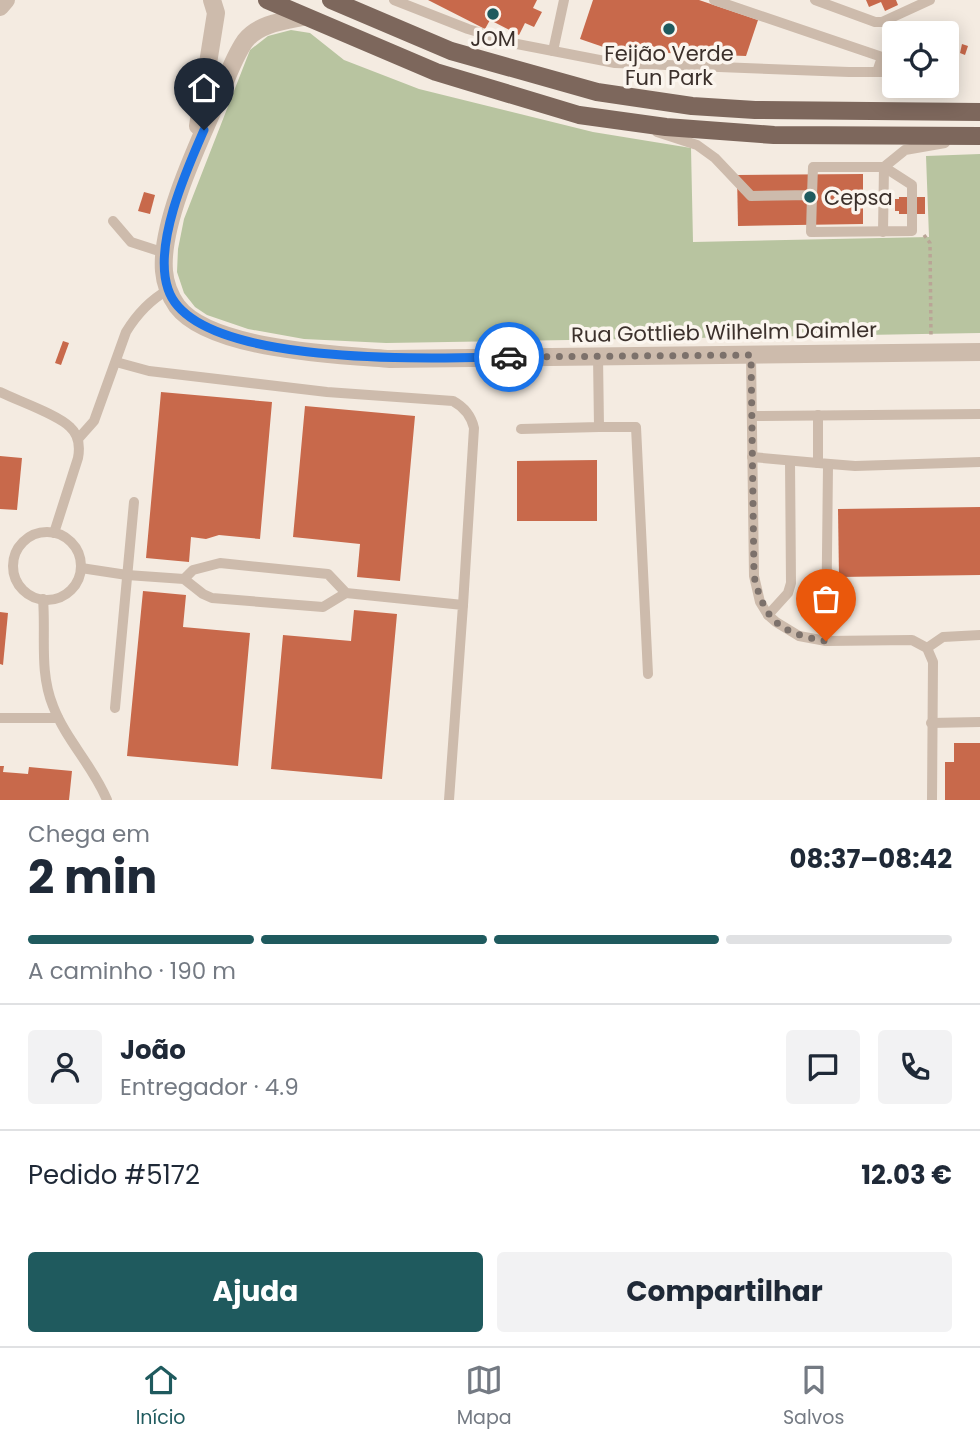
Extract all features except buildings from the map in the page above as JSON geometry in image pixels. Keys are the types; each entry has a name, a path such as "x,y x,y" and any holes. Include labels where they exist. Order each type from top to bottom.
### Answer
{"main road":[{"path":"267,0 436,72 579,115 666,127 774,135 980,137"},
{"path":"331,0 451,51 597,92 692,106 755,110 980,112"}],"street":[{"path":"0,7 6,0"},
{"path":"194,154 216,13 212,0"},
{"path":"168,290 164,271 169,230 194,154 246,39 270,24 303,17"},
{"name":"Rua Gottlieb Wilhelm Daimler","path":"168,290 178,307 202,325 249,341 300,351 390,359 980,352"}],"lane":[{"path":"394,0 468,29 517,44 615,63 882,72"},
{"path":"553,51 564,0"},
{"path":"714,0 882,57 877,72"},
{"path":"815,0 875,22 882,22 930,0"},
{"path":"624,121 697,145 715,158 751,196 812,195"},
{"path":"883,232 884,167 897,154 914,147 980,137"},
{"path":"813,167 884,167 912,185 912,231 811,232 812,195 813,167"},
{"path":"113,221 131,242 165,253"},
{"path":"78,439 94,421 132,322 149,302 168,290"},
{"path":"751,355 754,576 760,602 776,622 799,636 826,641 912,640 927,648 933,662 932,800"},
{"path":"597,356 599,427"},
{"path":"116,362 149,371 327,392 453,401 467,411 474,428 449,800"},
{"path":"0,392 69,426 78,439 78,458 54,533"},
{"path":"752,416 980,414"},
{"path":"818,415 823,464 826,641"},
{"path":"521,429 636,427 648,674"},
{"path":"752,457 823,464 980,462"},
{"path":"768,615 788,593 790,583 790,461"},
{"path":"115,708 134,502"},
{"path":"42,532 54,533 71,542 80,558 81,568 72,589 62,596 43,599 29,594 20,586 13,565 22,543 42,532"},
{"path":"184,579 193,570 220,563 328,574 346,593"},
{"path":"81,568 184,579 203,594 212,597 323,607 346,593 463,605"},
{"path":"43,599 43,652 51,703 107,800"},
{"path":"927,648 943,637 980,635"},
{"path":"0,718 58,718"},
{"path":"931,723 980,722"}],"path":[{"path":"912,231 926,235 930,243 932,353"}],"green space":[{"path":"291,30 310,33 344,60 419,89 593,132 691,148 693,242 929,237 926,156 980,154 980,333 386,343 304,339 248,329 207,315 195,307 184,293 177,272 184,219 250,50 268,36"}],"way so far":[{"path":"509,357 751,355 754,576 760,602 776,622 799,636 826,641"}],"place":[{"name":"JOM","path":"493,14"},
{"name":"Feijão Verde Fun Park","path":"669,29"},
{"name":"Cepsa","path":"810,197"}],"route":[{"path":"204,130 180,192 165,253 164,271 168,290 178,307 189,317 222,333 249,341 327,355 390,359 509,357"}]}
